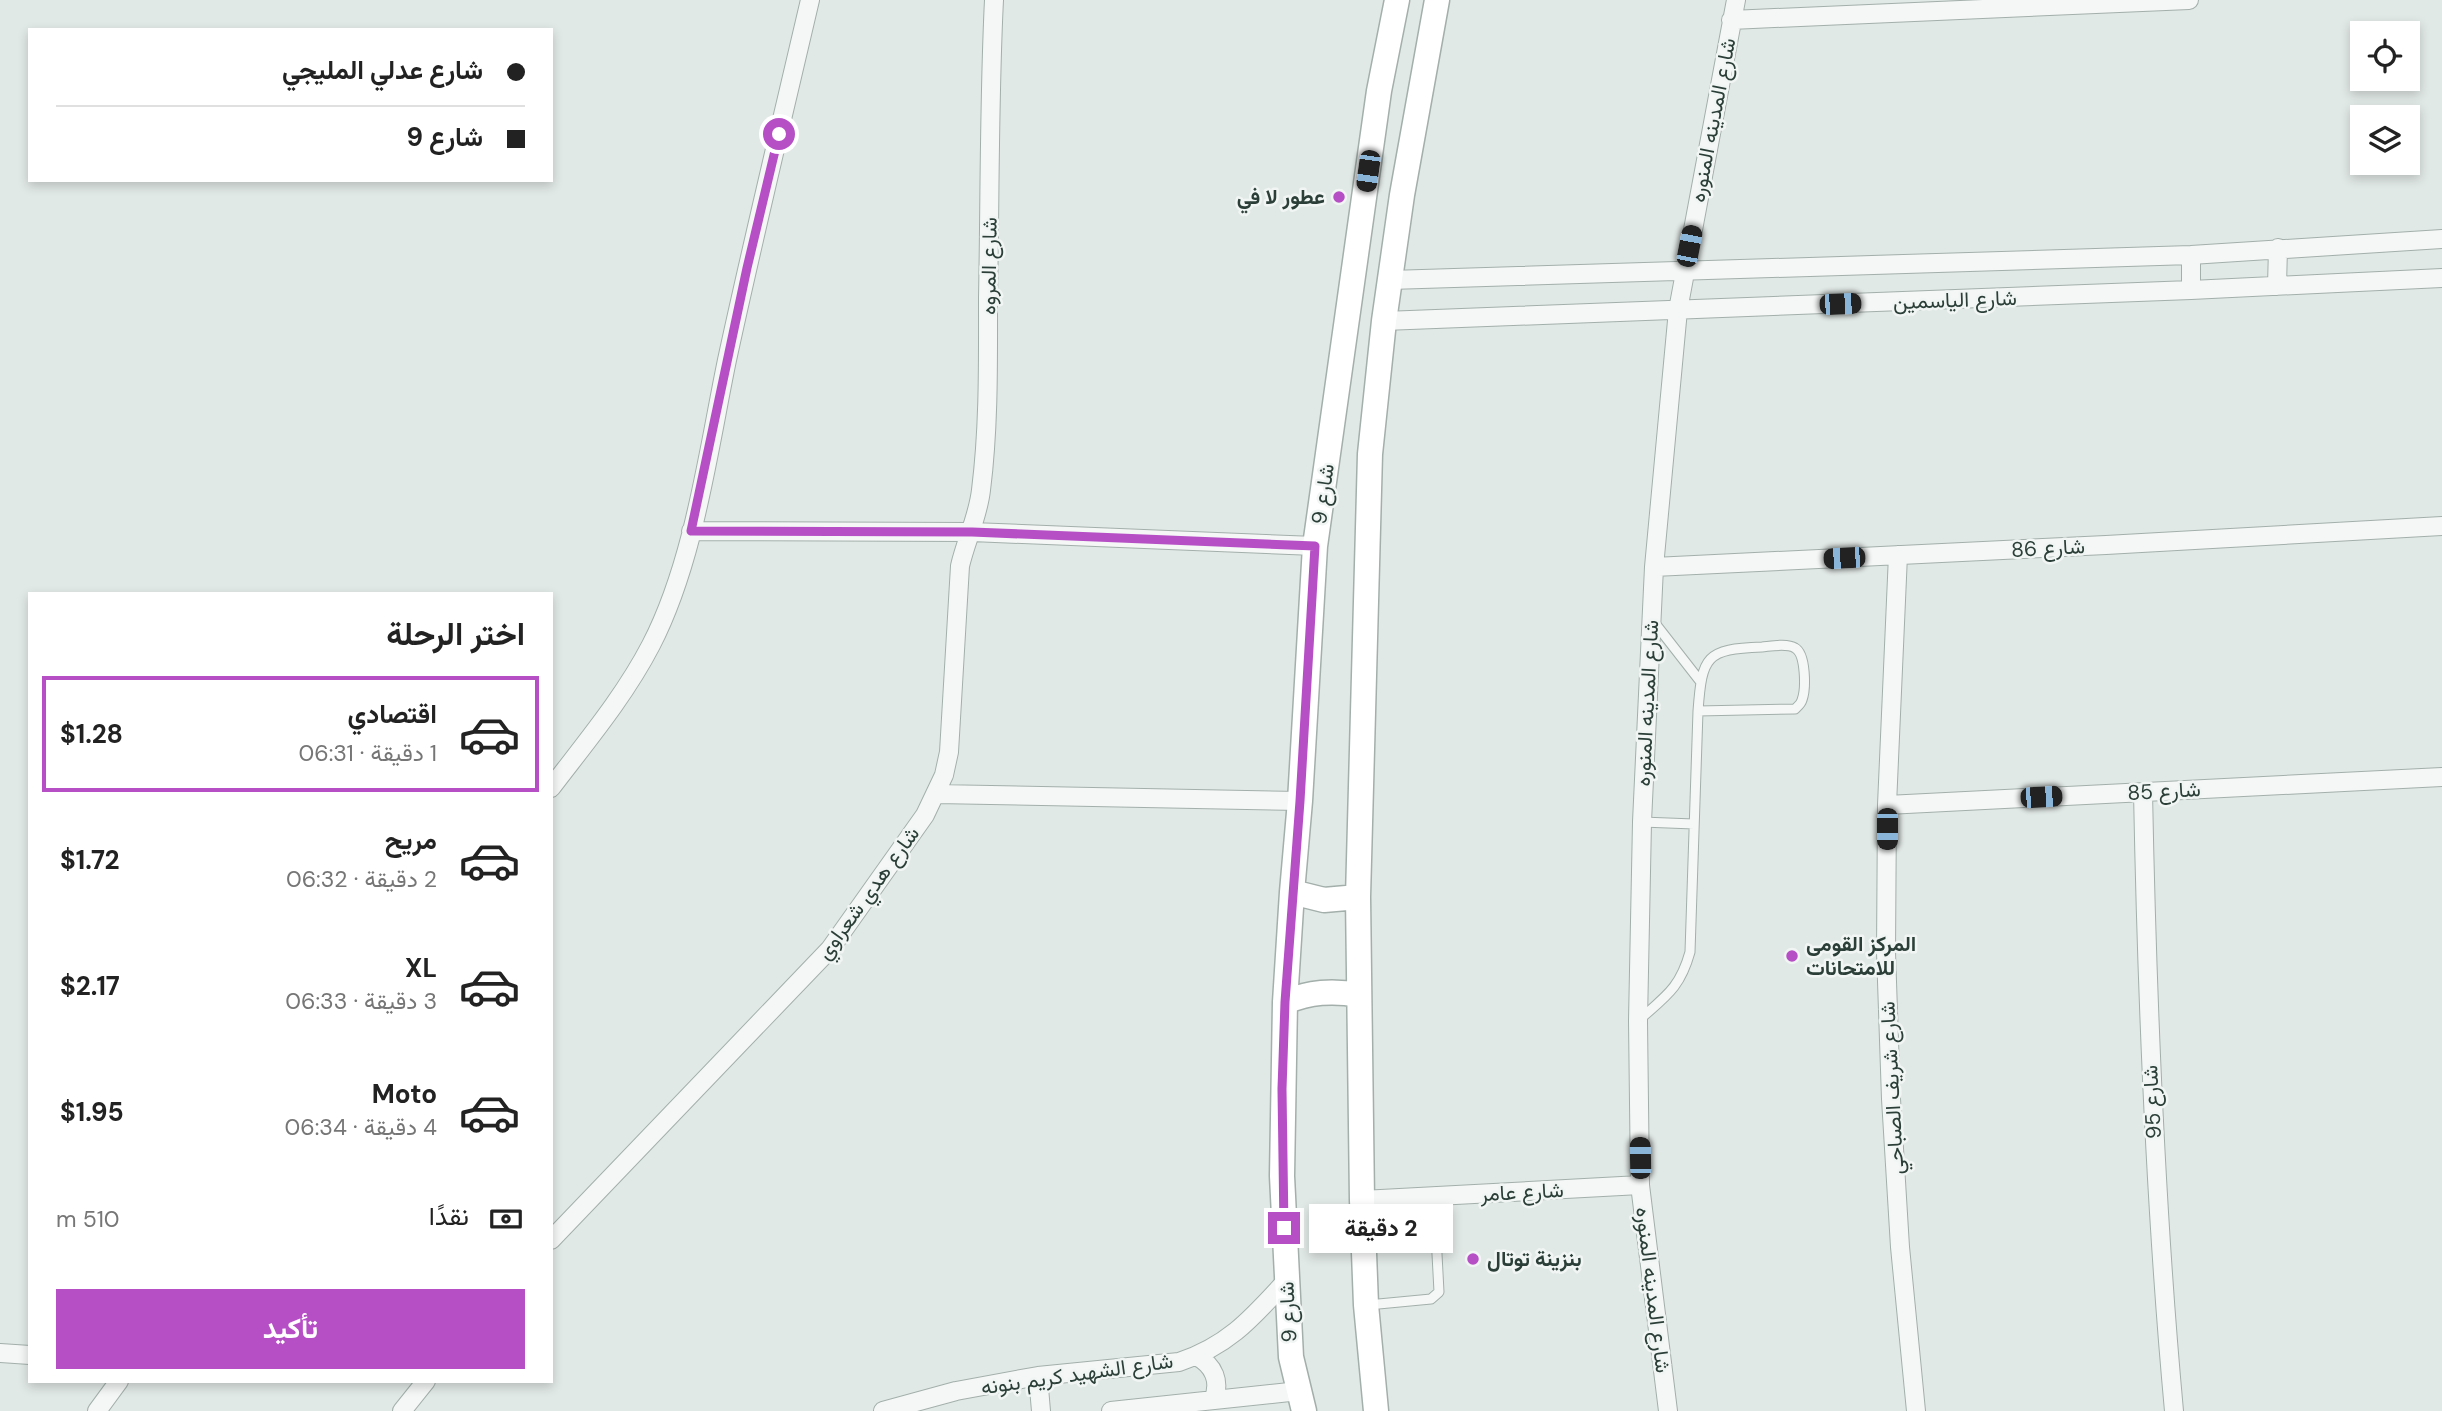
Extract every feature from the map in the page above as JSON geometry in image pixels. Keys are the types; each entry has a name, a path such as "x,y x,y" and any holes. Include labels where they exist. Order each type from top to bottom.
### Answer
{"main road":[{"name":"شارع 9","path":"1301,1401 1291,1357 1282,1176 1285,1002 1315,546 1379,91 1397,0"},
{"name":"شارع 9","path":"1374,1409 1362,1200 1358,897 1370,454 1384,321 1402,195 1437,0"},
{"path":"1292,892 1324,900 1358,897"},
{"path":"1285,1002 1321,992 1340,991 1359,995"}],"street":[{"path":"553,785 625,690 652,644 674,588 691,531 747,268 810,0"},
{"name":"شارع المروه","path":"972,532 981,490 988,361 994,0"},
{"name":"شارع المدينه المنوره","path":"1668,1411 1640,1185 1638,1021 1642,822 1651,618 1678,310 1736,0"},
{"path":"1731,20 1994,4 2189,0"},
{"name":"شارع الياسمين","path":"1390,280 2191,255 2442,239"},
{"path":"2277,286 2278,248"},
{"path":"2191,255 2191,290"},
{"name":"شارع الياسمين","path":"1384,321 2442,278"},
{"name":"شارع 86","path":"1654,567 2442,526"},
{"path":"691,531 972,532 1315,546"},
{"name":"شارع هدي شعراوي","path":"553,1238 830,949 910,836 936,794 949,752 960,566 972,532"},
{"name":"شارع شريف الصباحي","path":"1898,555 1887,805 1886,952 1900,1247 1916,1411"},
{"name":"شارع 85","path":"1887,805 2442,777"},
{"name":"شارع 95","path":"2143,792 2154,1139 2174,1411"},
{"path":"936,794 1300,801"},
{"name":"شارع عامر","path":"1362,1200 1640,1185"},
{"name":"شارع الشهيد كريم بنونه","path":"883,1411 956,1391 1038,1376 1179,1362 1220,1344 1242,1328 1286,1281"},
{"path":"0,1353 28,1355"},
{"path":"1196,1356 1209,1365 1216,1378 1213,1400"},
{"path":"1038,1376 1041,1411"},
{"path":"97,1411 118,1383"},
{"path":"402,1411 424,1383"},
{"name":"شارع الشهيد كريم بنونه","path":"1111,1411 1213,1400 1301,1401"}],"lane":[{"path":"1651,618 1700,681"},
{"path":"1638,1021 1674,989 1690,952 1698,711 1700,681 1705,665 1716,653 1732,648 1794,647 1801,653 1802,702 1795,709 1698,711"},
{"path":"1642,822 1694,824"},
{"path":"1366,1305 1431,1299 1440,1292 1434,1197"}],"place":[{"name":"عطور لا في","path":"1339,197"},
{"name":"المركز القومى للامتحانات","path":"1792,956"},
{"name":"بنزينة توتال","path":"1473,1259"}],"route":[{"path":"779,134 747,268 691,531 972,532 1315,546 1285,1002 1282,1089 1284,1228"}]}
